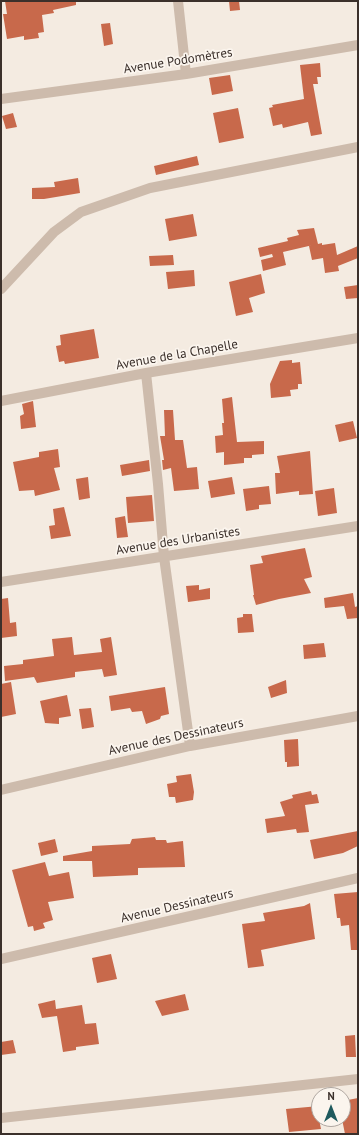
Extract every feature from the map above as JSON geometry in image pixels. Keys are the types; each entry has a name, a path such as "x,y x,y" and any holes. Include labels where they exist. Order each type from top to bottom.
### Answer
{"street":[{"path":"178,1 186,74"},
{"name":"Avenue Podomètres","path":"1,99 186,74 358,46"},
{"path":"1,289 54,232 81,212 138,191 358,147"},
{"name":"Avenue de la Chapelle","path":"1,401 146,373 358,338"},
{"path":"146,373 164,556 190,746"},
{"name":"Avenue des Urbanistes","path":"1,582 358,526"},
{"name":"Avenue des Dessinateurs","path":"1,790 190,746 358,716"},
{"name":"Avenue Dessinateurs","path":"1,959 358,878"},
{"path":"1,1118 358,1079"}],"building":[{"path":"5,1 76,1 76,5 53,10 54,13 42,15 44,32 38,33 39,38 24,40 24,36 7,39 3,14 7,14"},
{"path":"229,1 239,1 240,10 230,11"},
{"path":"110,23 113,44 104,46 101,24"},
{"path":"320,63 321,77 317,77 318,84 313,84 322,134 311,136 308,122 283,128 282,124 273,126 269,108 273,107 272,105 304,99 300,65"},
{"path":"230,75 233,91 212,95 209,78"},
{"path":"238,108 244,138 219,143 213,113"},
{"path":"13,113 17,127 6,129 2,116"},
{"path":"197,156 199,165 156,175 154,166"},
{"path":"78,178 80,193 44,199 32,199 32,188 55,187 54,182"},
{"path":"193,214 197,236 169,241 165,219"},
{"path":"314,228 318,244 322,243 322,245 335,243 337,255 358,246 358,258 338,266 339,271 325,273 323,258 312,260 309,246 313,245 283,252 286,265 263,271 261,260 273,257 272,254 260,257 258,248 288,241 287,238 299,235 297,230"},
{"path":"173,255 174,265 150,266 149,256"},
{"path":"194,270 195,286 168,289 166,272"},
{"path":"261,274 265,293 249,298 253,312 236,316 229,282"},
{"path":"358,285 358,298 346,299 344,287"},
{"path":"94,329 99,358 65,364 64,361 59,362 56,346 61,345 60,335"},
{"path":"292,360 292,363 300,362 302,384 298,384 298,389 290,390 291,396 271,398 270,384 280,361"},
{"path":"232,397 237,442 264,441 264,454 252,455 252,458 244,458 244,463 224,465 224,452 216,453 215,436 223,435 222,423 224,423 222,399"},
{"path":"33,401 36,427 21,429 20,416 24,414 22,404"},
{"path":"164,410 173,410 175,440 183,440 187,468 197,467 199,489 174,491 171,468 163,470 162,460 164,460 160,436 165,436"},
{"path":"353,421 357,438 339,442 335,425"},
{"path":"58,449 60,467 54,468 60,490 35,496 34,490 19,491 13,462 39,457 39,452"},
{"path":"310,451 313,494 299,495 299,491 276,494 275,473 280,473 277,456"},
{"path":"149,460 150,471 122,476 120,465"},
{"path":"88,477 90,498 79,500 76,479"},
{"path":"232,477 235,494 211,498 208,481"},
{"path":"269,486 271,504 259,505 259,509 246,511 243,489"},
{"path":"334,488 337,513 318,516 315,491"},
{"path":"152,495 154,521 128,523 126,497"},
{"path":"64,507 71,536 51,539 49,526 55,525 53,509"},
{"path":"125,516 128,537 117,538 115,518"},
{"path":"305,548 312,577 304,579 311,593 256,605 253,595 250,565 263,563 261,556"},
{"path":"199,585 199,590 210,588 210,599 188,602 186,586"},
{"path":"353,593 355,607 358,606 358,618 347,619 344,606 325,608 324,598"},
{"path":"8,598 10,623 16,622 17,636 1,638 1,599"},
{"path":"243,614 252,614 254,632 238,633 237,618 243,617"},
{"path":"72,637 74,655 102,652 100,639 111,637 117,675 104,677 102,669 75,672 75,677 37,683 34,677 5,681 4,666 23,664 23,660 54,656 52,639"},
{"path":"324,643 326,657 304,659 303,645"},
{"path":"286,680 287,693 271,698 268,687"},
{"path":"11,682 16,714 1,717 1,684"},
{"path":"165,687 169,714 161,716 160,719 146,724 142,711 132,712 130,708 111,711 109,696"},
{"path":"67,695 71,716 59,718 59,724 45,723 40,701"},
{"path":"91,708 94,727 82,729 79,709"},
{"path":"298,739 299,766 287,767 287,762 285,762 284,740"},
{"path":"191,774 194,792 193,800 176,803 175,797 169,797 167,784 177,782 176,776"},
{"path":"311,791 312,795 317,794 319,803 305,805 309,832 297,833 296,829 267,833 265,819 285,816 280,802 293,798 292,795"},
{"path":"358,831 358,846 343,853 314,859 310,840"},
{"path":"155,837 156,840 166,840 167,843 183,841 185,867 138,868 138,875 93,877 92,861 63,861 63,856 92,851 92,846 130,844 132,839"},
{"path":"55,839 58,852 41,856 38,843"},
{"path":"45,862 49,876 69,872 74,898 48,902 53,920 43,923 45,928 34,931 33,926 28,927 12,870"},
{"path":"358,892 358,950 351,950 349,925 341,926 340,918 337,918 334,894"},
{"path":"310,903 315,939 261,950 264,966 248,968 242,924 265,921 263,913 304,906"},
{"path":"111,954 117,979 97,983 92,958"},
{"path":"185,994 189,1010 162,1016 155,1001"},
{"path":"55,1000 56,1009 82,1005 85,1024 96,1023 99,1044 76,1047 76,1050 63,1052 57,1016 42,1018 38,1004"},
{"path":"355,1035 356,1057 346,1057 345,1036"},
{"path":"13,1040 16,1053 1,1055 1,1042"},
{"path":"358,1098 358,1134 345,1134 344,1127 351,1127 351,1099"},
{"path":"311,1107 311,1127 321,1127 321,1129 289,1132 286,1109"}]}
